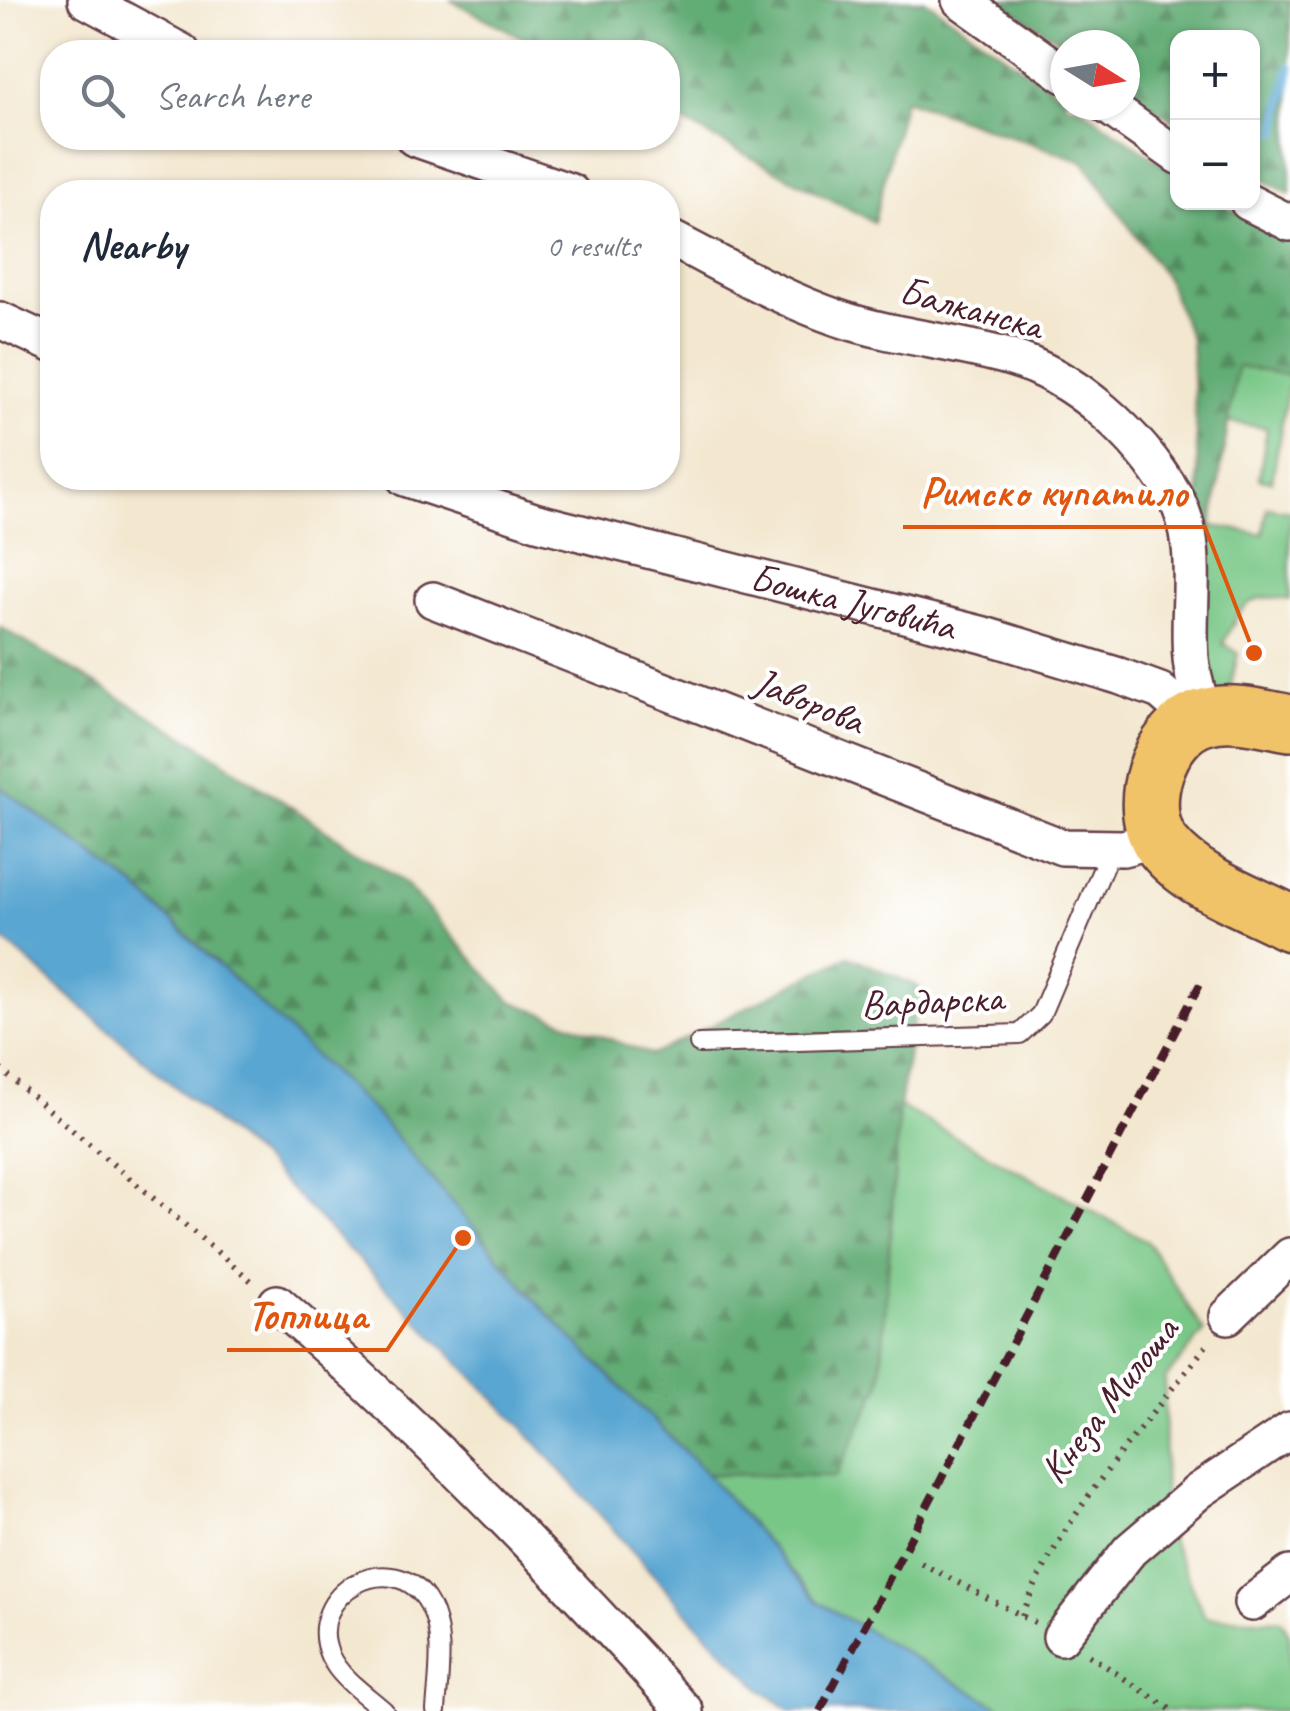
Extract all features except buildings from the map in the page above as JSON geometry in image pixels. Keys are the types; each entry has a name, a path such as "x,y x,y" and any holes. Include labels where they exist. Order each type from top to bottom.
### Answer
{"main road":[{"path":"1290,723 1238,714 1201,718 1173,740 1156,771 1151,808 1134,844 1290,923"}],"street":[{"path":"86,0 160,40"},
{"path":"960,0 1050,64"},
{"path":"1127,120 1170,150"},
{"path":"449,150 536,180"},
{"path":"1260,208 1290,224"},
{"name":"Балканска","path":"680,242 837,318 1029,364 1061,379 1099,410 1162,478 1183,514 1189,550 1190,671 1201,718"},
{"path":"0,320 40,338"},
{"name":"Бошка Југовића","path":"441,490 537,522 1020,646 1150,687 1201,718"},
{"name":"Јаворова","path":"433,600 1062,847 1134,844"},
{"name":"Кнеза Милоша","path":"1228,1316 1290,1256"},
{"path":"277,1303 391,1402 582,1596 686,1711"},
{"path":"1061,1637 1130,1550 1199,1491 1290,1430"},
{"path":"1252,1603 1290,1574"}],"lane":[{"name":"Вардарска","path":"699,1044 1020,1034 1041,1014 1134,844"},
{"path":"384,1711 342,1674 325,1641 332,1604 344,1589 379,1576 415,1587 435,1616 439,1639 436,1711"}],"path":[{"path":"0,1070 277,1303"},
{"name":"Кнеза Милоша","path":"1022,1616 1043,1562 1085,1496 1129,1448 1228,1316"}],"green space":[{"path":"450,0 925,0 1050,87 1050,120 1099,120 1170,169 1170,210 1232,210 1290,239 1290,375 1237,367 1204,577 1191,340 1166,278 1083,161 904,99 874,222 680,120 680,40 527,40"},
{"path":"999,0 1290,0 1290,194 1260,178 1260,30 1170,30 1170,119 1140,98 1140,30 1050,30 1050,34"},
{"path":"1237,366 1290,375 1272,481 1259,479 1267,428 1228,422"},
{"path":"1267,507 1290,511 1290,600 1264,598 1247,605 1223,643 1238,653 1228,698 1206,694 1204,577 1212,526 1263,534"},
{"path":"0,627 196,743 403,882 511,1001 652,1055 849,956 919,987 899,1106 880,1384 836,1476 707,1474 543,1309 377,1115 135,886 0,787"},
{"path":"899,1106 1147,1241 1204,1332 1165,1379 1164,1525 1205,1617 1281,1620 1290,1635 1290,1711 1006,1711 818,1602 707,1474 836,1476 880,1384"}],"water":[{"path":"0,787 135,886 377,1115 543,1309 707,1474 818,1602 1006,1711 791,1711 764,1692 699,1626 525,1430 264,1163 0,937"}],"waterway":[{"path":"1277,131 1290,68"}],"railway":[{"path":"820,1711 1202,980"}],"place":[{"name":"Римско купатило","path":"1254,653"},
{"name":"Топлица","path":"463,1238"}]}
